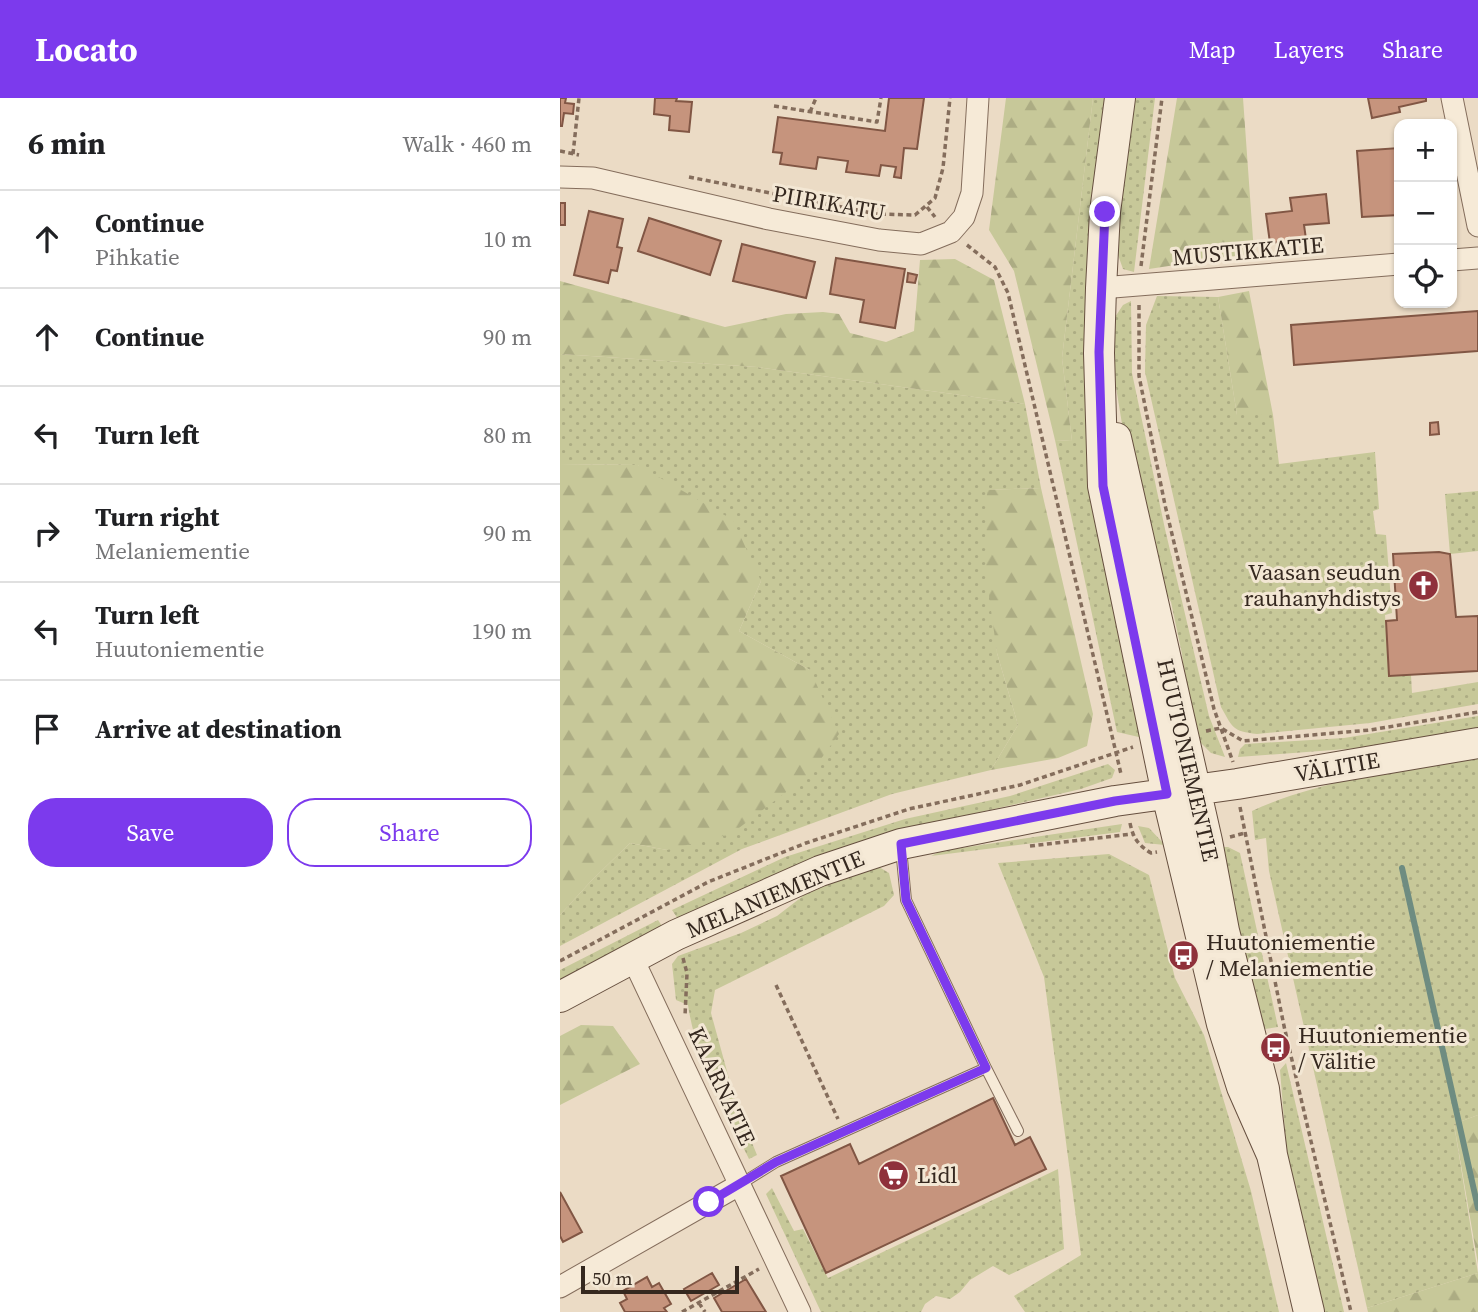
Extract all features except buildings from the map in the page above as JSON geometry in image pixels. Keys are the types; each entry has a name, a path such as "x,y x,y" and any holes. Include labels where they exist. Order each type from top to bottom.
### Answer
{"main road":[{"name":"HUUTONIEMENTIE","path":"1120,98 1105,212 1100,365 1182,792 1224,931 1264,1089 1272,1155 1309,1312"},
{"name":"VÄLITIE","path":"1182,792 1478,743"},
{"name":"MELANIEMENTIE","path":"560,997 632,957 820,872 901,844 1115,801 1182,792"}],"street":[{"path":"951,232 964,217 972,193 978,98"},
{"path":"1452,98 1478,226"},
{"name":"PIIRIKATU","path":"560,177 593,178 769,219 879,240 921,244 951,232"},
{"path":"1457,260 1478,258"},
{"name":"MUSTIKKATIE","path":"1101,288 1394,264"},
{"name":"KAARNATIE","path":"632,957 800,1312"},
{"path":"560,1287 739,1185"}],"lane":[{"path":"901,844 906,900 1018,1131"},
{"path":"739,1185 776,1162 986,1068"}],"path":[{"path":"573,154 579,98"},
{"path":"810,111 816,98"},
{"path":"774,106 877,122 881,98"},
{"path":"686,176 877,214 915,215 935,198 943,168 950,98"},
{"path":"1162,98 1139,287 1139,376 1168,517 1214,709 1232,756 1284,1026 1351,1312"},
{"path":"560,152 584,156"},
{"path":"926,207 951,232 995,267 1008,293 1116,752"},
{"path":"1023,847 1132,834"},
{"path":"776,985 844,1131"},
{"path":"1277,1028 1284,1026"},
{"path":"684,1309 776,1260"},
{"path":"728,1280 730,1285"},
{"path":"699,1303 705,1312"}],"green space":[{"path":"1006,98 1093,98 1062,358 1072,441 1055,440 1014,271 989,230"},
{"path":"1093,98 1110,98 1092,229 1143,738 1117,732 1055,440 1072,441 1062,358"},
{"path":"1135,98 1155,98 1134,272 1123,269 1117,252"},
{"path":"1177,98 1243,98 1254,253 1149,269"},
{"path":"955,259 994,280 1025,404 757,367 560,354 560,281 725,327 786,314 839,314 850,333 886,342 914,331 920,260"},
{"path":"1249,291 1273,415 1237,415 1218,297"},
{"path":"1157,296 1218,297 1237,415 1273,415 1279,464 1375,452 1379,509 1373,511 1376,534 1386,535 1392,613 1385,615 1389,676 1411,675 1412,693 1478,682 1478,704 1370,723 1257,734 1238,730 1231,724 1221,707 1145,372 1146,325"},
{"path":"1131,301 1132,373 1209,716 1225,757 1211,753 1198,740 1189,721 1182,654 1171,602 1156,575 1130,473 1115,381 1113,320 1123,305"},
{"path":"560,354 757,367 1025,404 1041,488 988,490 997,653 1018,725 991,770 892,794 742,849 560,946 560,915 630,843 667,850 810,670 739,631 761,581 638,465 560,464"},
{"path":"560,464 638,465 733,520 761,581 739,631 810,670 839,734 810,774 731,834 667,850 630,843 560,915"},
{"path":"1041,488 1093,714 1087,746 1058,758 991,770 1018,725 997,653 986,574 987,490"},
{"path":"1478,491 1478,551 1450,554 1445,494"},
{"path":"1478,716 1478,730 1373,747 1238,757 1245,744 1344,738"},
{"path":"1478,757 1478,1115 1454,1124 1478,1273 1367,1308 1269,871 1266,838 1255,840 1252,811 1334,783"},
{"path":"1108,764 1115,770 1112,778 1081,789 907,829 678,919 672,910 785,857 905,819 1010,796"},
{"path":"1122,824 1120,832 931,856 941,851"},
{"path":"1138,826 1149,828 1165,845 1145,843"},
{"path":"1218,847 1228,847 1240,853 1278,1027 1265,1029 1247,985"},
{"path":"1109,854 1149,875 1175,978 1204,1035 1251,1191 1279,1312 1025,1312 1014,1296 1081,1255 1044,977 998,863"},
{"path":"879,867 889,873 894,895 884,906 715,990 711,1013 736,1104 757,1155 749,1159 704,1065 688,1005 676,1000 672,964 678,956 741,933 777,916 812,889"},
{"path":"658,920 662,926 560,979 560,970"},
{"path":"581,1025 613,1026 640,1064 560,1105 560,1036"},
{"path":"1286,1063 1344,1312 1322,1312 1287,1157 1280,1070"},
{"path":"1478,1115 1478,1264 1454,1124"},
{"path":"1058,1169 1064,1249 1009,1275 993,1266 970,1280 950,1299 936,1296 925,1304 921,1312 821,1312 766,1194 772,1188 794,1231 803,1229 828,1278"},
{"path":"1478,1273 1478,1312 1368,1312 1367,1308"}],"waterway":[{"path":"1402,868 1478,1208"}],"place":[{"name":"Vaasan seudun rauhanyhdistys","path":"1424,585"},
{"name":"Huutoniementie / Melaniementie","path":"1183,955"},
{"name":"Huutoniementie / Välitie","path":"1275,1048"},
{"name":"Lidl","path":"894,1175"}],"route":[{"path":"709,1202 776,1162 986,1068 906,900 901,844 997,823 1167,794 1158,740 1103,486 1099,352 1105,212"}]}
